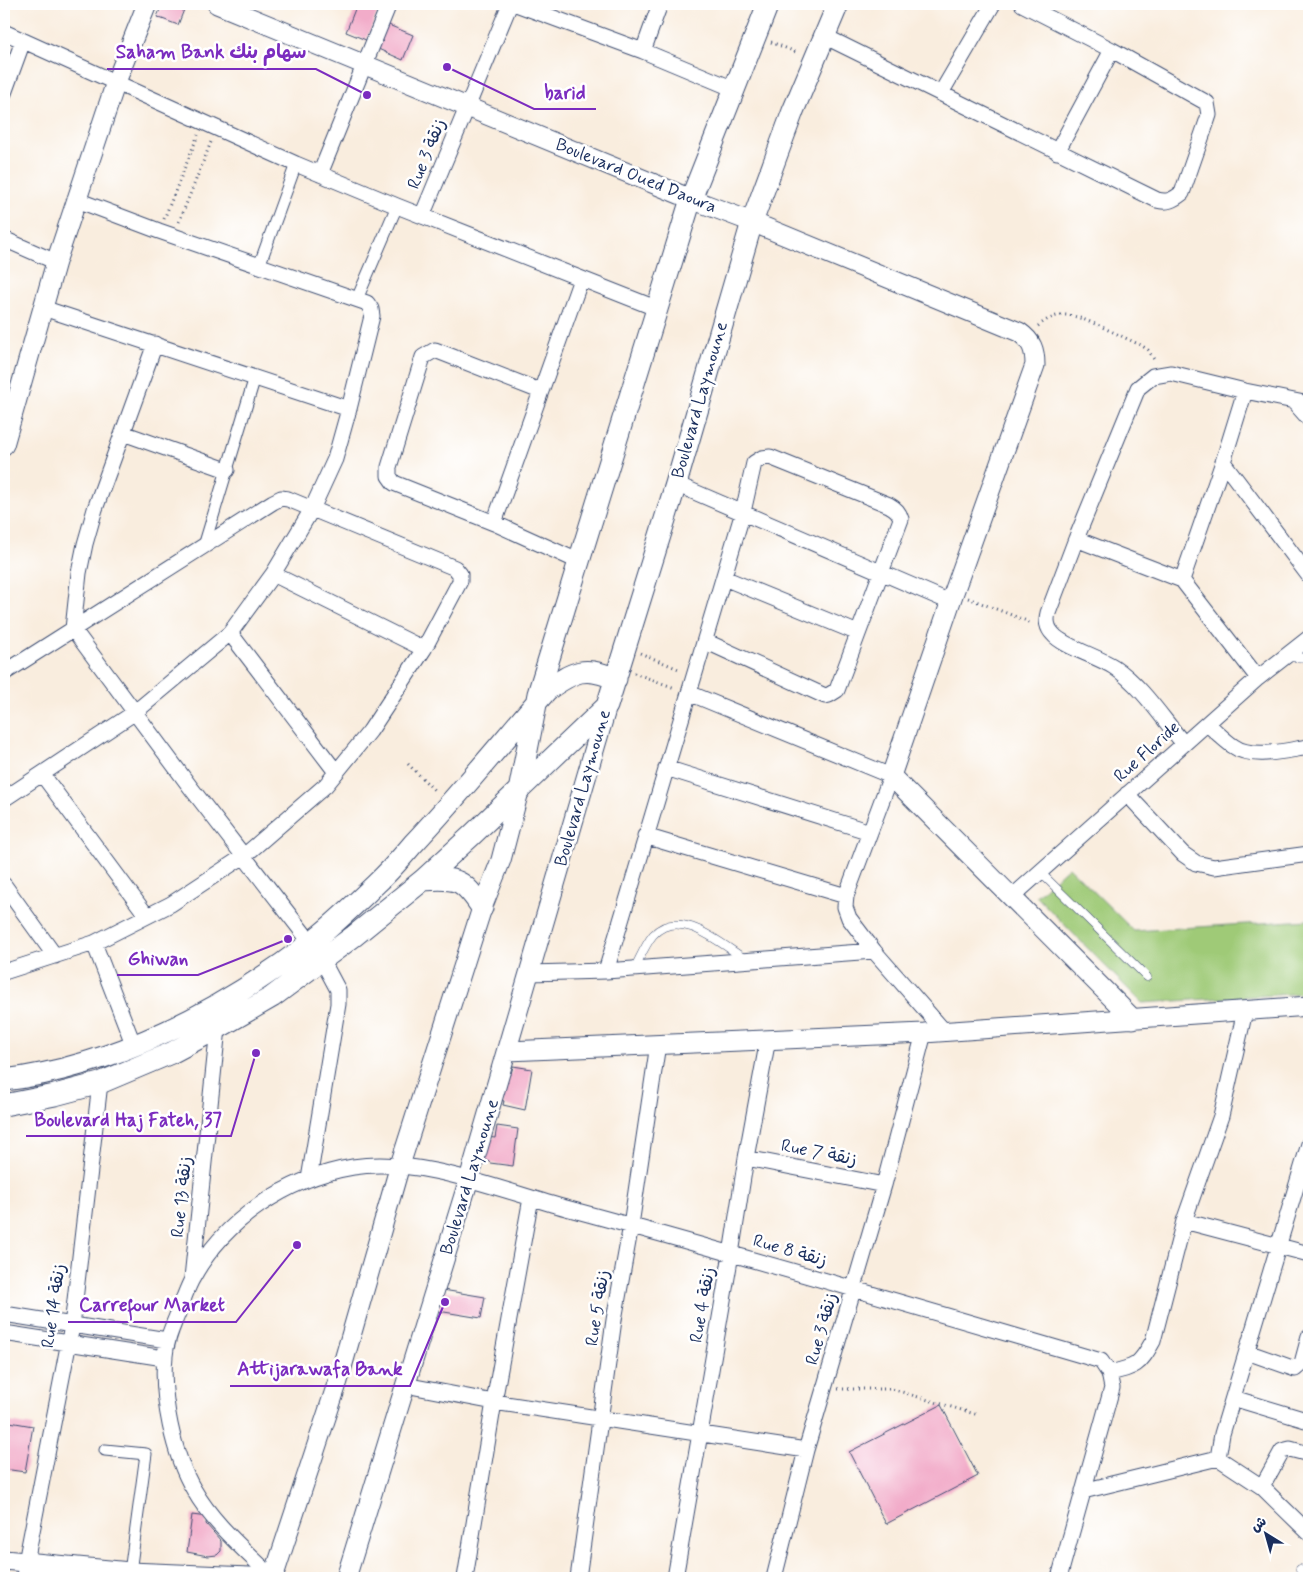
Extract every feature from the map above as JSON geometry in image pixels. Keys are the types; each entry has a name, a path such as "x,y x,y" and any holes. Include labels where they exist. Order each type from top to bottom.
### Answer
{"main road":[{"path":"519,791 535,704 691,199 768,4"},
{"name":"Boulevard Laymoune","path":"607,706 676,484 752,222 789,120 838,4"},
{"path":"4,1105 55,1095 100,1083 171,1053 272,997 316,952 449,806 547,690 563,679 580,672 593,671 618,674"},
{"path":"4,1080 32,1077 82,1064 134,1046 180,1025 248,986 316,952 354,936 423,880 607,706"},
{"path":"423,880 442,878 462,883 472,892 482,908"}],"street":[{"path":"4,445 56,262 116,82 147,4"},
{"name":"Boulevard Oued Daoura","path":"217,4 691,199 752,222 1025,336"},
{"path":"320,174 389,4"},
{"name":"Rue 3 زنقة","path":"422,216 510,4"},
{"path":"516,4 643,51 734,89"},
{"path":"643,51 660,4"},
{"path":"941,93 993,4"},
{"path":"824,36 1157,200 1163,202 1173,200 1182,193 1209,115 1207,103 1112,50 1022,4"},
{"path":"4,32 296,164 422,216 658,308"},
{"path":"4,93 23,41"},
{"path":"1057,152 1112,50"},
{"path":"259,266 296,164"},
{"path":"4,799 134,714 230,633 273,574 312,509 335,459 372,316 371,309 367,303 357,299 159,231 77,200"},
{"path":"357,299 397,206"},
{"path":"4,239 56,262"},
{"path":"494,523 581,279"},
{"path":"43,308 349,409"},
{"path":"944,1031 874,951 849,918 845,907 846,896 891,776 952,597 1035,365 1034,347 1025,336"},
{"path":"155,344 85,544 79,573 73,630 134,714 316,952 338,990 338,1004 309,1179"},
{"path":"540,391 435,350 423,357 389,467 389,476 394,483 494,523 580,562"},
{"path":"1184,744 1126,676 1103,660 1057,638 1049,629 1048,612 1076,539 1138,388 1147,379 1159,374 1172,373 1302,403 1309,419"},
{"path":"204,546 255,378"},
{"path":"1182,580 1223,462 1245,391"},
{"path":"123,433 227,470"},
{"path":"606,971 645,836 744,512 754,463 762,458 770,457 896,508 901,519 837,690 825,696 705,641"},
{"path":"1223,462 1309,576"},
{"path":"676,484 881,572 952,597"},
{"path":"4,673 281,498 288,499 455,568 460,574 460,581 424,649 370,731 326,785 244,856 171,904 94,943 4,972"},
{"path":"1076,539 1182,580 1258,678"},
{"path":"273,574 424,649"},
{"path":"724,578 858,633"},
{"path":"230,633 336,772"},
{"name":"Rue Floride","path":"1012,897 1258,678 1309,638"},
{"path":"690,693 891,776 1133,1019"},
{"name":"Boulevard Laymoune","path":"346,1578 508,1051 607,706"},
{"path":"1207,724 1234,747 1244,752 1258,753 1309,747"},
{"path":"666,768 870,832"},
{"path":"42,774 147,916"},
{"path":"274,1578 338,1381 400,1165 482,908 501,860 519,791"},
{"path":"1127,794 1183,854 1196,863 1214,867 1309,854"},
{"path":"645,836 846,896"},
{"path":"4,885 55,956"},
{"path":"94,943 134,1046"},
{"path":"529,973 606,971 874,951"},
{"path":"508,1051 768,1038 924,1033 1309,1006"},
{"path":"1059,1578 1112,1388 1105,1367 1132,1368 1143,1358 1153,1341 1184,1221 1221,1116 1245,1011"},
{"name":"Rue 13 زنقة","path":"192,1280 218,1028"},
{"name":"Rue 3 زنقة","path":"774,1578 806,1450 884,1185 924,1033"},
{"name":"Rue 4 زنقة","path":"675,1578 698,1435 768,1038"},
{"name":"Rue 5 زنقة","path":"578,1578 614,1320 631,1225 658,1044"},
{"name":"Rue 14 زنقة","path":"25,1570 72,1326 100,1083"},
{"path":"1218,1458 1222,1434 1309,1148"},
{"name":"Rue 7 زنقة","path":"746,1158 884,1185"},
{"name":"Rue 8 زنقة","path":"192,1280 214,1248 243,1217 272,1196 309,1179 354,1167 400,1165 469,1179 853,1288 1105,1367"},
{"path":"465,1578 494,1402 531,1198"},
{"path":"1184,1221 1309,1254"},
{"path":"192,1280 167,1340 164,1358 166,1401 175,1446 194,1490 217,1521 274,1578"},
{"path":"4,1314 167,1340"},
{"path":"4,1332 68,1344 164,1358"},
{"path":"1247,1352 1295,1369 1302,1362 1308,1347"},
{"path":"405,1385 494,1402 698,1435 806,1450"},
{"path":"1233,1398 1309,1422"},
{"path":"1262,1487 1282,1451 1290,1448 1309,1454"},
{"path":"105,1450 146,1454 130,1575"},
{"path":"1083,1491 1218,1458 1262,1487 1309,1533"},
{"path":"4,1560 25,1570 130,1575 274,1578"}],"lane":[{"path":"1285,657 1309,658"},
{"path":"1040,872 1148,977"},
{"path":"634,969 653,936 664,927 679,923 699,930 747,960"},
{"path":"1300,1569 1306,1578"}],"path":[{"path":"159,231 210,124"},
{"path":"174,236 210,124"},
{"path":"1025,336 1053,316 1075,316 1141,345 1153,357 1159,374"},
{"path":"952,597 1049,629"},
{"path":"626,647 694,676"},
{"path":"618,674 690,693"},
{"path":"408,764 449,806"},
{"path":"824,1390 892,1388 978,1415"}],"green space":[{"path":"1069,867 1134,931 1309,920 1309,993 1142,1003 1036,896"}],"building":[{"path":"162,4 177,4 185,7 178,25 157,17"},
{"path":"357,4 381,4 366,40 346,32"},
{"path":"386,24 413,35 403,60 376,48"},
{"path":"513,1066 532,1069 525,1110 503,1105 504,1101 501,1100 508,1073 511,1074"},
{"path":"497,1126 518,1129 513,1166 490,1163 484,1157 486,1137 495,1138"},
{"path":"443,1290 485,1297 481,1318 438,1311"},
{"path":"941,1405 978,1476 886,1524 849,1452"},
{"path":"4,1421 33,1426 25,1472 4,1469"},
{"path":"192,1515 207,1517 206,1524 221,1541 221,1551 217,1555 208,1556 187,1552"}],"place":[{"name":"barid","path":"447,67"},
{"name":"Saham Bank سهام بنك","path":"367,95"},
{"name":"Ghiwan","path":"288,939"},
{"name":"Boulevard Haj Fateh, 37","path":"256,1053"},
{"name":"Carrefour Market","path":"297,1245"},
{"name":"Attijarawafa Bank","path":"445,1302"}]}
